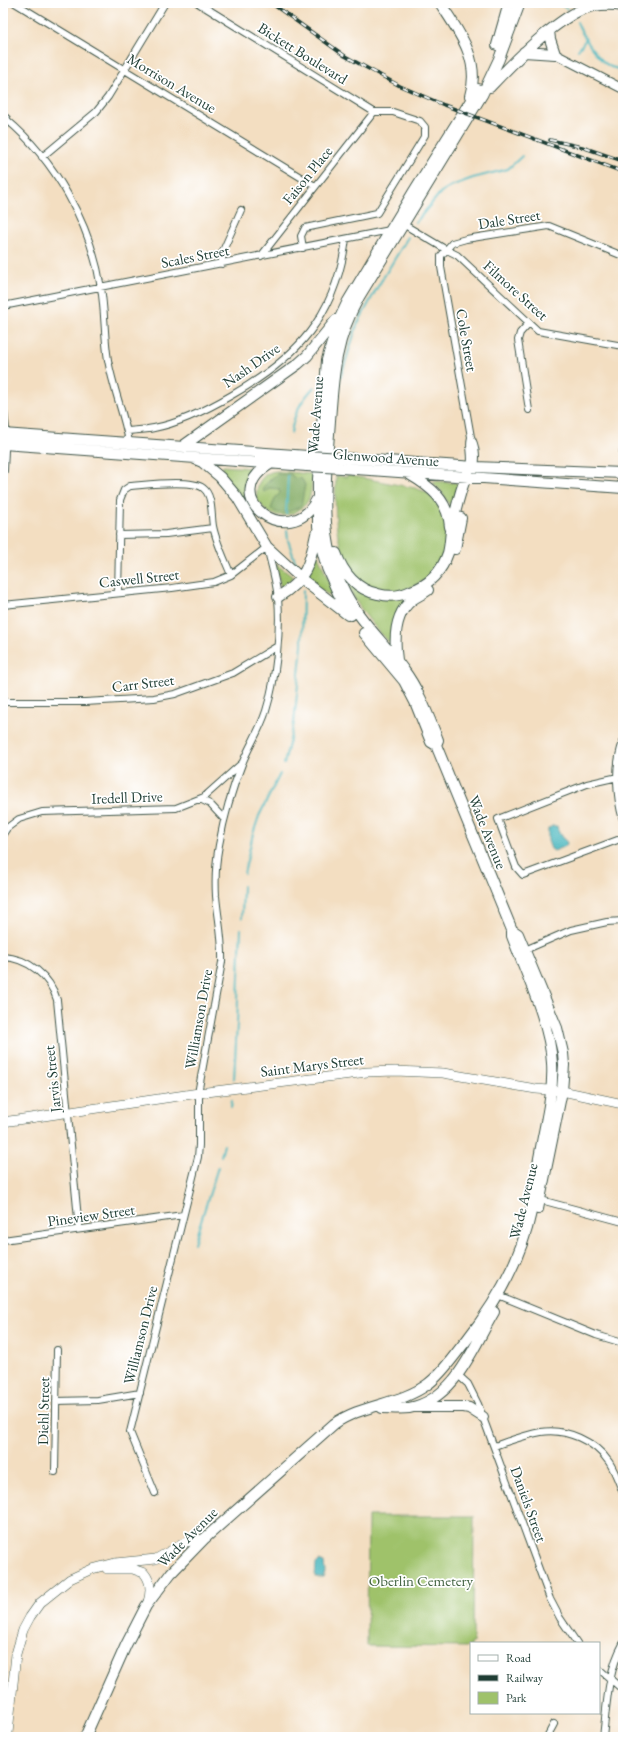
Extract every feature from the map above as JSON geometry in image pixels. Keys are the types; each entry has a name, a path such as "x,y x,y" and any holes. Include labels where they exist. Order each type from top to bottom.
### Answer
{"main road":[{"path":"440,3 464,42 473,63 473,82 468,104"},
{"path":"482,95 499,59 516,4"},
{"name":"Wade Avenue","path":"516,4 474,96 343,311 334,334 327,360 317,499 318,526 322,550 327,568 338,593 352,617 404,681 411,693 431,742 436,745 512,930 512,936 532,987 548,1038 552,1063 551,1090 540,1153 537,1199"},
{"path":"482,95 524,52 571,13 583,8 608,4 623,6"},
{"path":"524,52 555,54 549,31"},
{"name":"Wade Avenue","path":"436,745 438,740 412,681 397,660 364,623 342,586 333,562 327,538 324,514 325,490 334,369 343,331 353,308 482,95"},
{"path":"183,446 298,364 307,356 343,311"},
{"name":"Glenwood Avenue","path":"4,434 308,456 408,474 622,488"},
{"name":"Glenwood Avenue","path":"4,444 307,466 343,463 623,473"},
{"path":"220,477 218,469 222,449"},
{"path":"192,457 202,462 220,477 237,497 267,547 300,578 340,610 352,617"},
{"path":"267,547 251,506 251,486 253,480 261,469 272,463"},
{"path":"327,538 334,544 340,564 344,571 355,583 372,593 390,596 415,590 432,578 446,558 451,533 472,467"},
{"path":"408,474 438,495 448,514 451,533"},
{"path":"397,660 395,639 399,619 408,604 436,584 448,567 454,554 469,477"},
{"path":"251,496 256,508 261,513 272,519 283,521 300,517 310,510 317,499"},
{"path":"278,597 300,578 311,560 318,526"},
{"name":"Wade Avenue","path":"369,1408 410,1408 438,1395 447,1387 458,1375 524,1254 532,1232 537,1199 562,1091 564,1065 561,1041 553,1017 518,934 512,930"},
{"name":"Saint Marys Street","path":"3,1122 199,1093 367,1072 395,1071 443,1073 562,1091 623,1104"},
{"name":"Wade Avenue","path":"85,1737 126,1645 146,1606 171,1573 204,1539 334,1424 349,1415 399,1399 415,1392 429,1383 445,1367 501,1296"},
{"path":"399,1399 415,1398 425,1394 445,1380 458,1375 456,1364 472,1333"},
{"path":"410,1408 464,1407 469,1408 483,1417"},
{"path":"9,1734 14,1667 19,1641 30,1617 40,1603 70,1579 92,1569 115,1563 156,1558 186,1542 204,1539"},
{"path":"92,1569 120,1568 142,1571 147,1576 151,1592 146,1606"}],"street":[{"name":"Morrison Avenue","path":"15,3 315,186"},
{"path":"42,157 96,112 108,96 165,3"},
{"name":"Bickett Boulevard","path":"198,3 374,112"},
{"path":"555,54 623,89"},
{"path":"303,248 301,236 305,228 377,213 425,135 425,127 420,121 393,112 374,112"},
{"name":"Faison Place","path":"261,256 374,112"},
{"path":"4,118 18,130 42,157 66,191 82,223 93,253 102,288 108,360 129,442"},
{"path":"3,128 4,118"},
{"path":"222,264 222,253 241,210"},
{"name":"Filmore Street","path":"403,224 445,250 457,255 535,329 541,332 623,346"},
{"name":"Dale Street","path":"445,250 452,243 466,239 549,226 623,256"},
{"name":"Scales Street","path":"3,306 102,288 392,229"},
{"name":"Nash Drive","path":"127,431 165,425 200,412 249,386 272,370 294,351 309,334 332,295 343,258 346,239"},
{"name":"Cole Street","path":"445,250 441,256 441,266 470,437 474,442 476,459 472,467"},
{"path":"529,323 520,333 518,340 529,410"},
{"path":"3,412 3,468"},
{"path":"622,488 623,448"},
{"path":"118,593 120,500 124,490 130,486 180,483 199,485 205,489 209,496 213,528 231,575"},
{"path":"119,535 166,534 213,528"},
{"name":"Caswell Street","path":"3,605 214,582 231,575 267,547"},
{"name":"Williamson Drive","path":"155,1493 130,1432 199,1145 199,1093 222,962 223,943 216,896 218,846 224,819 242,763 254,742 265,712 274,673 279,612 275,577 267,547"},
{"name":"Carr Street","path":"3,702 85,702 154,698 175,694 233,673 276,647"},
{"path":"623,742 618,760 620,808 623,820"},
{"name":"Iredell Drive","path":"3,834 19,819 31,814 42,812 176,808 204,797 242,763"},
{"path":"618,778 587,784 498,819 516,867 523,875 623,838"},
{"path":"200,799 210,804 224,819"},
{"path":"525,950 571,930 607,922 623,921"},
{"name":"Jarvis Street","path":"3,958 8,958 32,966 45,976 54,988 57,1000 79,1229"},
{"path":"537,1199 623,1222"},
{"name":"Pineview Street","path":"3,1240 183,1215"},
{"path":"501,1296 596,1335 623,1343"},
{"name":"Diehl Street","path":"56,1472 57,1350"},
{"name":"Daniels Street","path":"458,1375 472,1391 483,1417 550,1599 560,1618 576,1642"},
{"path":"56,1401 84,1401 140,1393"},
{"path":"494,1446 542,1432 558,1432 573,1435 589,1444 603,1455 612,1468 623,1493"},
{"path":"603,1737 609,1679 613,1665 623,1644"},
{"path":"600,1670 623,1690"},
{"path":"547,1737 554,1724"}],"green space":[{"path":"223,466 252,468 253,470 245,486 245,499 247,503 245,505 222,473"},
{"path":"277,471 312,474 311,491 307,502 298,510 280,516 268,512 257,500 257,490 260,481 267,474"},
{"path":"276,474 291,474 294,478 302,479 305,485 301,506 282,513 278,513 271,509 275,498 280,493 279,489 269,488 264,492 262,488"},
{"path":"347,475 415,488 426,492 438,505 445,521 447,540 441,561 424,581 400,592 372,590 353,577 351,569 341,548 337,530 335,494 336,476 347,477"},
{"path":"434,481 458,483 452,509 441,491 433,483"},
{"path":"317,553 338,601 306,580"},
{"path":"276,564 293,577 283,588 280,585"},
{"path":"347,582 357,589 413,594 391,644 360,607 350,591"},
{"name":"Oberlin Cemetery","path":"368,1516 474,1516 473,1642 470,1642 470,1647 367,1646"}],"water":[{"path":"552,826 557,826 559,833 563,839 566,840 567,844 564,847 554,851 551,849 548,841 548,829"},
{"path":"319,1561 324,1563 325,1572 323,1577 315,1577 316,1564"}],"waterway":[{"path":"558,3 567,9"},
{"path":"577,22 596,54 611,67 623,70"},
{"path":"578,50 586,39"},
{"path":"416,222 441,192 451,186 473,178 508,169 522,156"},
{"path":"341,376 357,325 377,288 408,237"},
{"path":"291,433 294,419 299,408 305,397 314,387"},
{"path":"286,514 288,476"},
{"path":"287,530 288,540 297,567"},
{"path":"284,764 294,723 302,645 303,590"},
{"path":"244,874 253,834 259,816 280,774"},
{"path":"242,918 243,886"},
{"path":"234,1079 241,929"},
{"path":"231,1107 232,1100"},
{"path":"221,1156 224,1145"},
{"path":"194,1243 218,1167"}],"railway":[{"path":"271,3 345,56 400,86 444,105 623,172"},
{"path":"550,140 582,147 623,161"}]}
